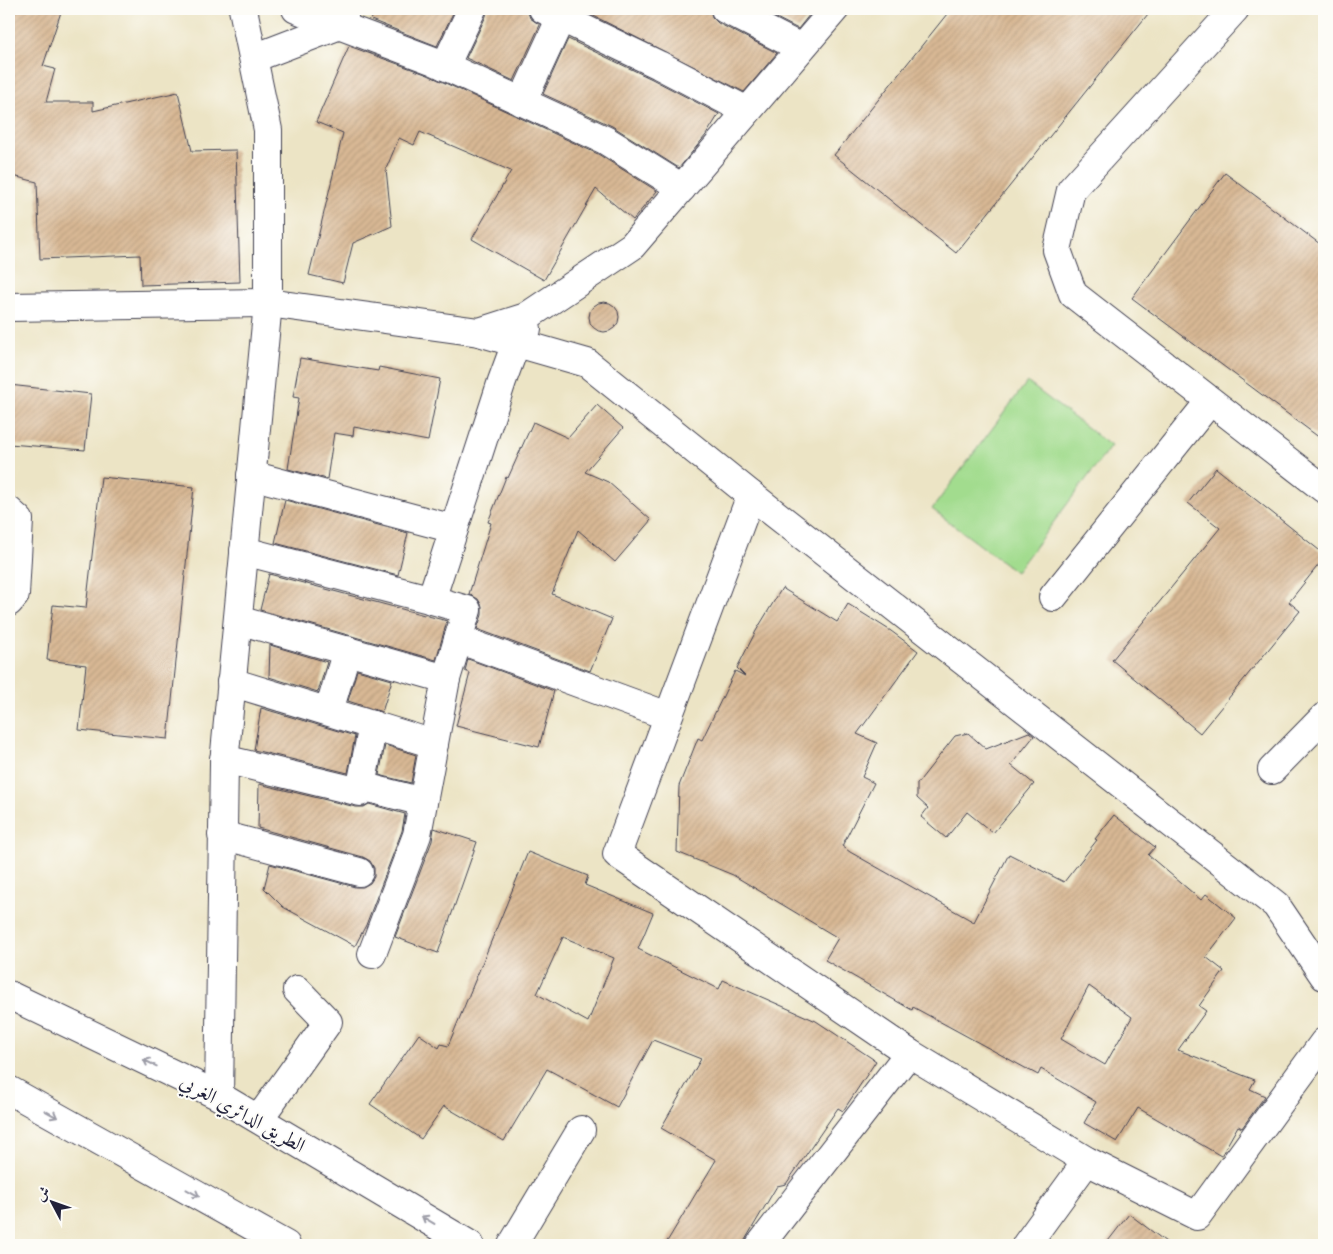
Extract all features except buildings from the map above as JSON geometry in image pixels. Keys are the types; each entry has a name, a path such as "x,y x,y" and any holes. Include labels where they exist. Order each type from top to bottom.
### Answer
{"street":[{"path":"219,1096 224,759 268,303 268,130 243,9"},
{"path":"296,9 344,17 444,66 605,140 682,188"},
{"path":"444,66 472,9"},
{"path":"725,9 801,48"},
{"path":"479,332 526,317 632,246 835,9"},
{"path":"1235,9 1071,190 1057,250 1073,294 1324,489"},
{"path":"522,102 556,12 748,111"},
{"path":"254,58 344,17"},
{"path":"9,307 268,303 479,332 587,363 751,495 1276,905 1324,976"},
{"path":"431,600 516,343 547,303"},
{"path":"1053,597 1210,401"},
{"path":"251,475 454,529"},
{"path":"751,495 617,854 909,1053 1087,1161 1197,1216 1324,1042"},
{"path":"9,511 19,520 15,595 9,602"},
{"path":"244,551 467,610 446,679 417,834 372,954"},
{"path":"238,620 446,679"},
{"path":"458,639 668,716"},
{"path":"329,711 347,650"},
{"path":"231,682 434,744"},
{"path":"1272,770 1324,717"},
{"path":"224,759 360,792 373,725"},
{"path":"361,786 423,802"},
{"path":"222,835 359,872"},
{"path":"259,1119 328,1022 297,990"},
{"name":"الطريق الدائري الغربي","path":"9,995 219,1096 470,1245"},
{"path":"760,1245 909,1053"},
{"path":"9,1090 286,1245"},
{"path":"512,1245 581,1130"},
{"path":"1026,1245 1087,1161"}],"green space":[{"path":"1027,382 1111,446 1016,572 932,509"}]}
